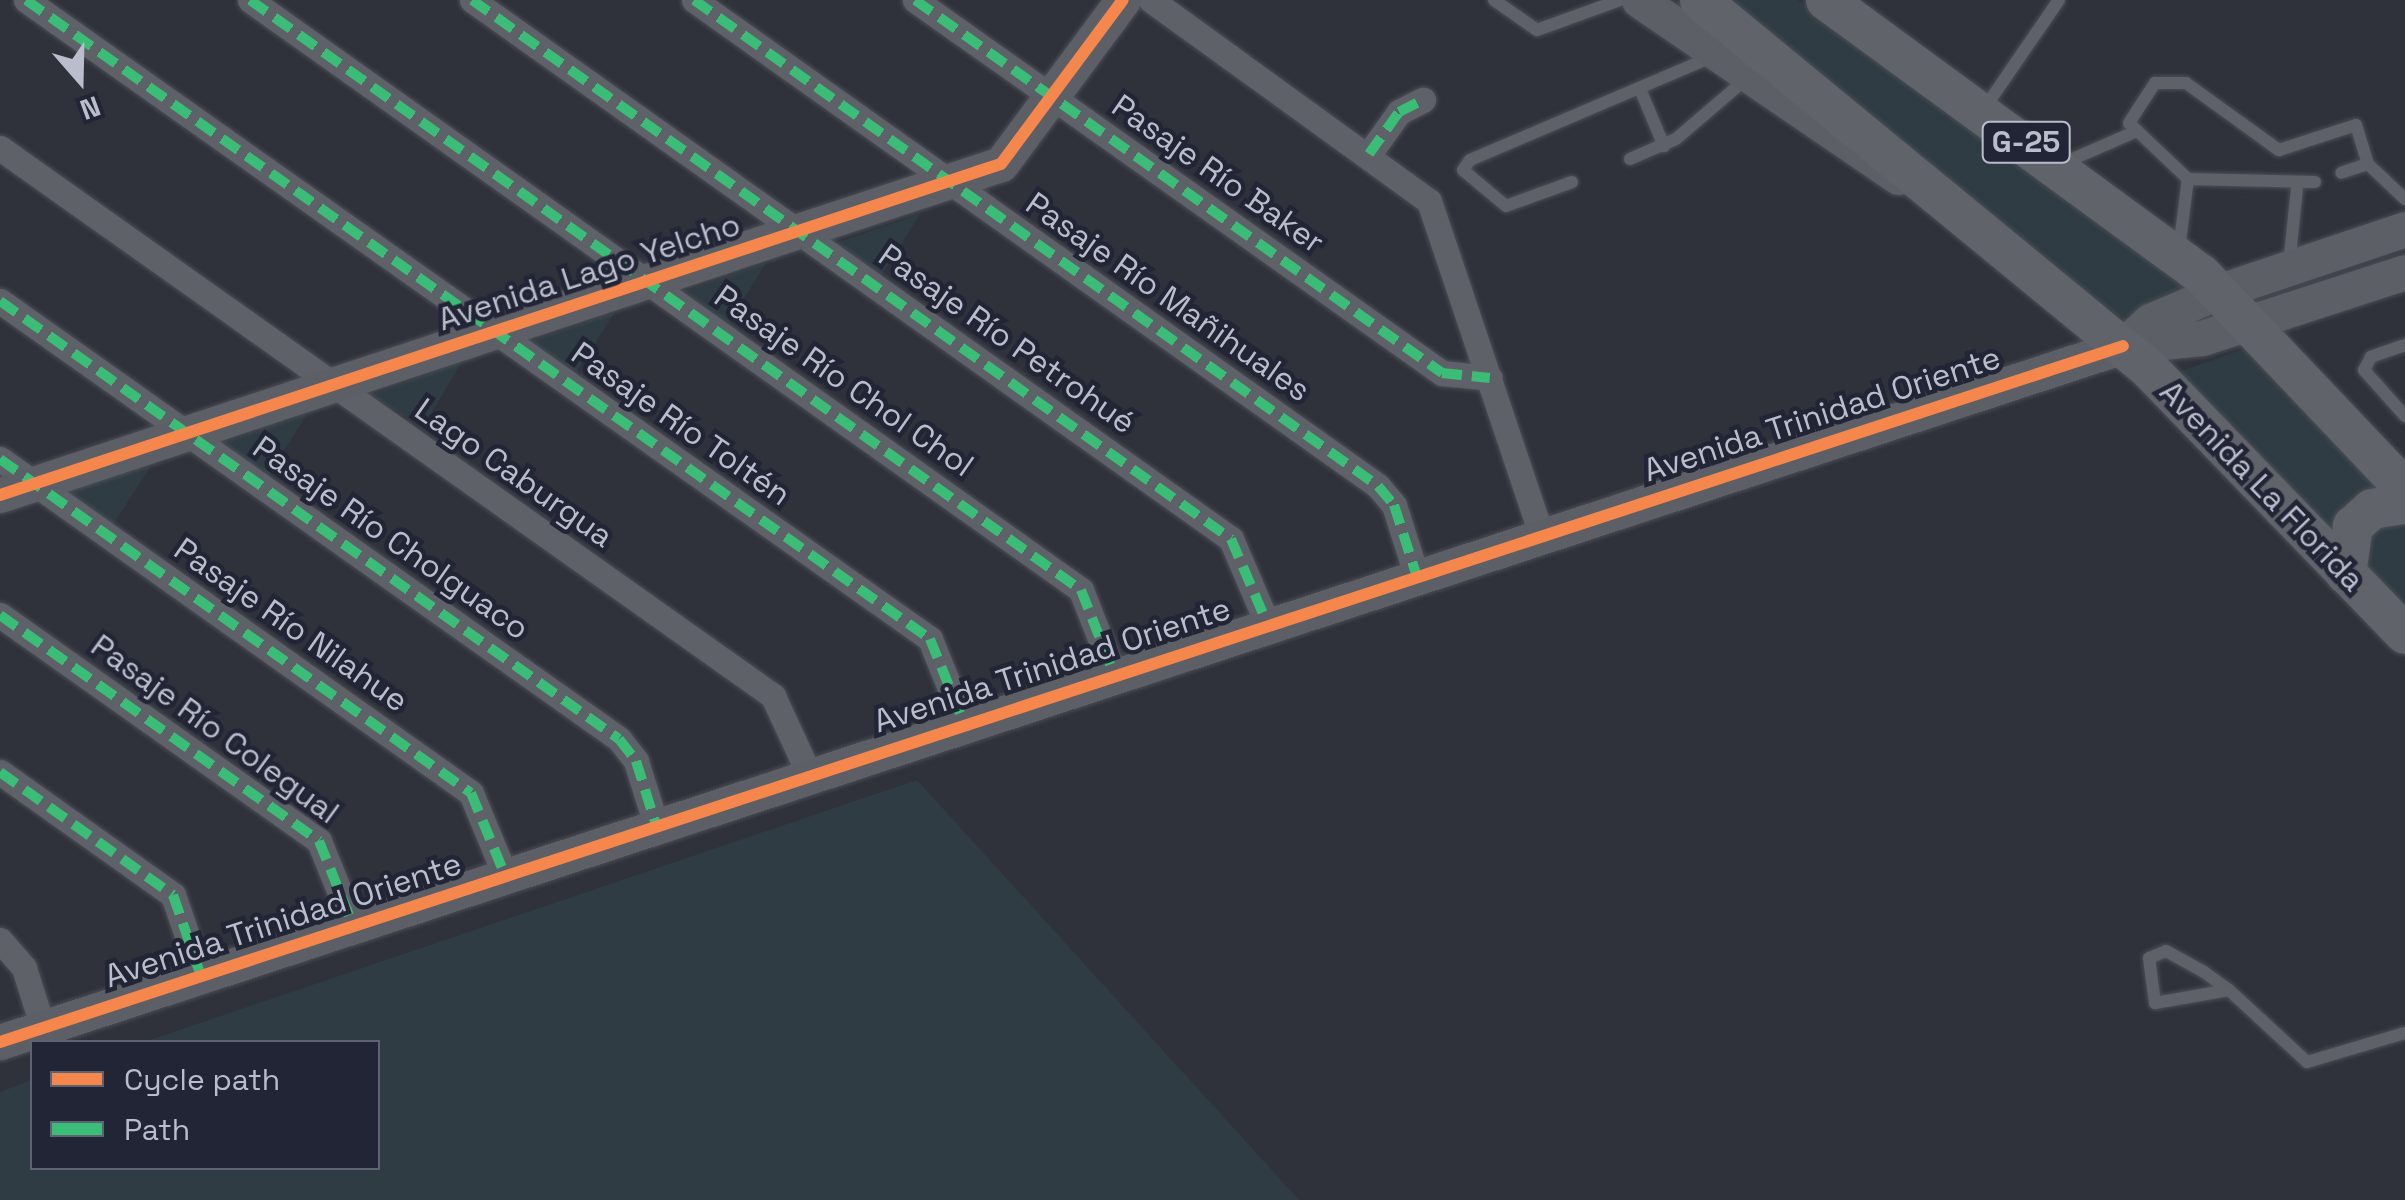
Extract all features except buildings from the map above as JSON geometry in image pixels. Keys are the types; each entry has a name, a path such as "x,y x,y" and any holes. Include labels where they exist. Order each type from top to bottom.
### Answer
{"main road":[{"name":"Avenida La Florida","path":"1700,0 1918,188 2123,346 2403,634"},
{"name":"G-25","path":"1826,0 2059,165 2220,291 2405,489"},
{"path":"2346,574 2353,526 2372,509 2405,504"}],"street":[{"name":"Pasaje Río Toltén","path":"26,0 930,640 964,723"},
{"name":"Pasaje Río Chol Chol","path":"250,0 1082,590 1114,674"},
{"name":"Pasaje Río Petrohué","path":"472,0 1236,543 1267,623"},
{"name":"Pasaje Río Mañihuales","path":"694,0 1378,486 1416,574"},
{"name":"Pasaje Río Baker","path":"915,0 1442,372 1490,378"},
{"name":"Avenida Lago Yelcho","path":"0,495 1006,161 1123,0"},
{"path":"1151,0 1369,154 1434,210 1541,533"},
{"path":"1638,0 1746,78 1918,188"},
{"path":"1369,154 1400,112 1423,100"},
{"name":"Lago Caburgua","path":"0,148 773,696 809,774"},
{"name":"Avenida Trinidad Oriente","path":"2123,346 2150,321 2220,291 2405,228"},
{"name":"Avenida Trinidad Oriente","path":"0,1042 1541,533 2123,346 2166,346 2254,323 2405,272"},
{"name":"Pasaje Río Cholguaco","path":"0,301 626,745 656,825"},
{"name":"Pasaje Río Nilahue","path":"0,458 472,793 505,875"},
{"name":"Pasaje Río Colegual","path":"0,614 320,842 353,925"},
{"path":"0,772 173,895 202,976"},
{"path":"0,940 24,968 43,1028"}],"lane":[{"path":"1494,0 1537,30 1620,0"},
{"path":"1983,111 2059,0"},
{"path":"1572,182 1506,206 1463,170 1470,160 1714,55"},
{"path":"1630,160 1664,146 1746,78"},
{"path":"2315,182 2297,188 2188,179 2129,123 2155,83 2186,83 2279,150 2356,126 2368,164 2405,199"},
{"path":"1640,89 1664,146"},
{"path":"2059,165 2136,131"},
{"path":"2341,172 2368,164"},
{"path":"2178,256 2188,179"},
{"path":"2288,268 2297,188"},
{"path":"2405,345 2371,356 2364,370 2405,416"},
{"path":"2229,990 2155,1002 2149,958 2166,951 2229,990 2307,1062 2405,1033"}],"shaded area":[{"path":"1721,0 1798,0 2191,290 2121,318 1853,116"},
{"path":"920,214 880,278 828,246"},
{"path":"766,263 726,327 675,295"},
{"path":"615,312 574,376 523,344"},
{"path":"2254,345 2405,513 2405,612 2179,372"},
{"path":"462,362 423,427 371,395"},
{"path":"307,414 267,478 215,446"},
{"path":"154,461 113,525 62,493"},
{"path":"917,780 1299,1200 0,1200 0,1092 30,1081 30,1170 380,1170 380,1040 150,1040"}],"marked path":[{"path":"26,0 930,639 964,723"},
{"path":"250,0 1081,590 1114,674"},
{"path":"472,0 1231,539 1267,623"},
{"path":"694,0 1378,486 1394,505 1416,574"},
{"path":"915,0 1442,373 1490,378"},
{"path":"1369,154 1399,112 1423,100"},
{"path":"0,301 619,739 636,761 656,825"},
{"path":"0,459 471,793 505,875"},
{"path":"0,615 319,841 353,925"},
{"path":"0,772 173,895 201,976"}],"cycle path":[{"path":"0,495 1001,164 1123,0"},
{"path":"0,1042 2123,346"}]}
